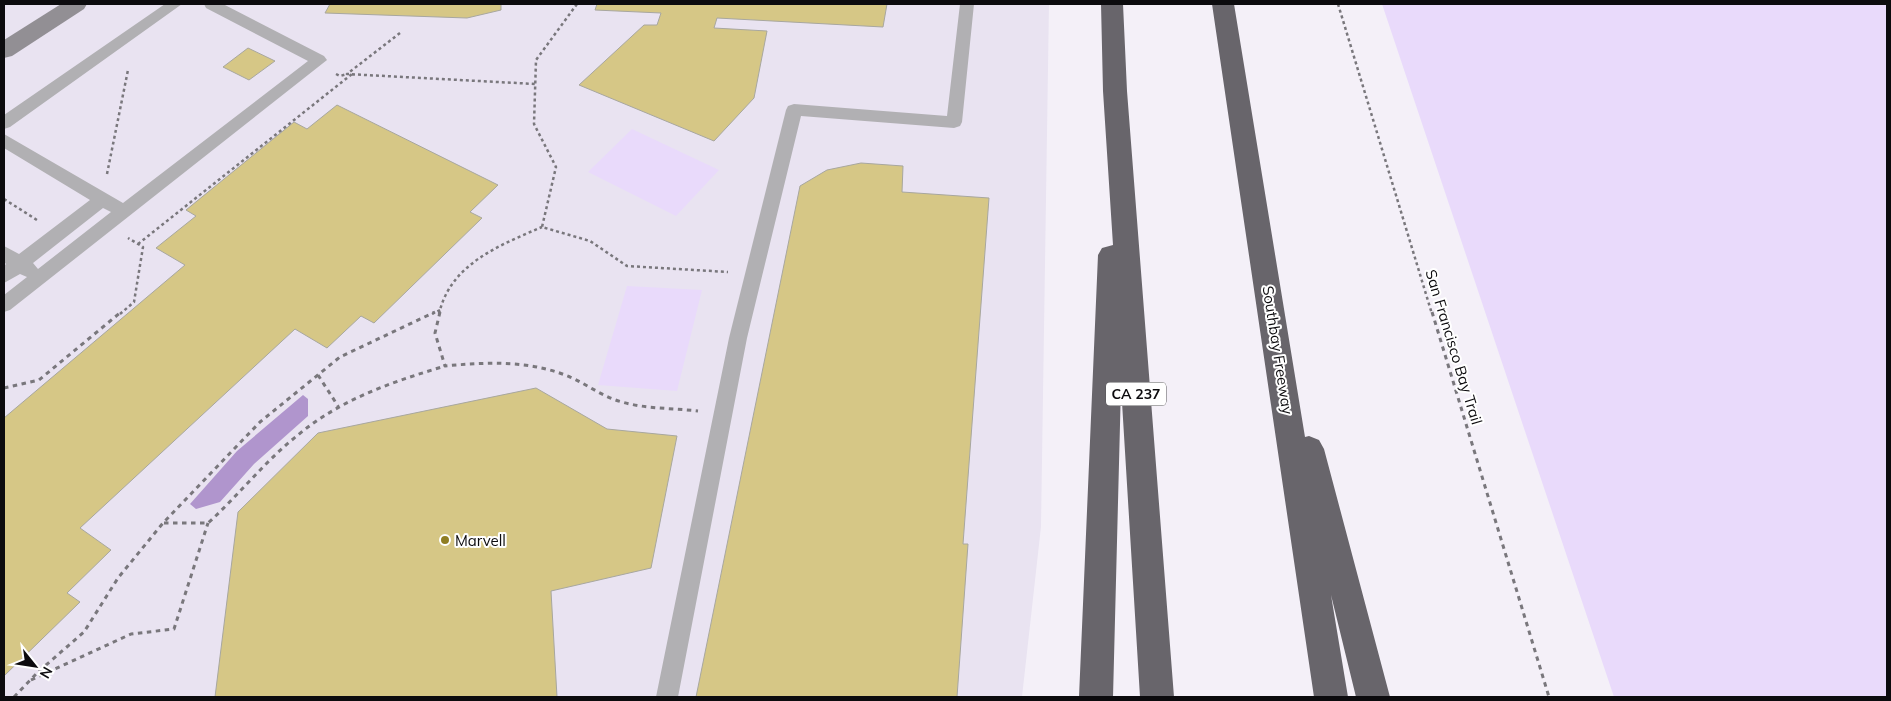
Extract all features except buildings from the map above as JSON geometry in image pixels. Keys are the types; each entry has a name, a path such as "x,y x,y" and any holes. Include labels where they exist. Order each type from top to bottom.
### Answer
{"highway":[{"name":"CA 237","path":"1112,4 1115,91 1157,697"},
{"name":"Southbay Freeway","path":"1223,4 1332,697"},
{"path":"1096,697 1103,541 1115,91"},
{"path":"1269,294 1373,697"}],"street":[{"path":"4,50 76,4"}],"lane":[{"path":"4,123 175,4"},
{"path":"4,305 319,60 211,4"},
{"path":"667,697 724,411 754,274 794,110 954,122 967,4"},
{"path":"4,140 124,212"},
{"path":"4,276 103,199"},
{"path":"4,254 39,277"}],"path":[{"path":"542,227 556,167 534,124 536,60 578,4"},
{"name":"San Francisco Bay Trail","path":"1338,4 1549,697"},
{"path":"400,33 347,74 535,84"},
{"path":"138,244 352,74"},
{"path":"444,366 435,333 442,301 459,274 494,248 542,227 590,241 627,266 754,274"},
{"path":"4,388 40,380 134,302 143,247 122,234"},
{"path":"14,697 29,681 84,632 118,578 163,523 260,422 340,358 440,310"},
{"path":"29,681 131,634 174,629 208,523 298,434 338,406 373,387 444,366 478,362 520,364 568,376 613,400 636,405 724,411"},
{"path":"318,375 338,406"},
{"path":"163,523 208,523"}],"shaded area":[{"path":"4,4 1049,4 1041,527 1022,697 4,697"},
{"path":"1382,4 1887,4 1887,697 1614,697"},
{"path":"632,129 719,170 676,216 588,172"},
{"path":"627,286 702,290 677,391 598,385"},
{"path":"303,395 308,399 308,416 254,464 220,502 196,509 190,504 237,451"}],"place":[{"name":"Marvell","path":"445,540"}]}
